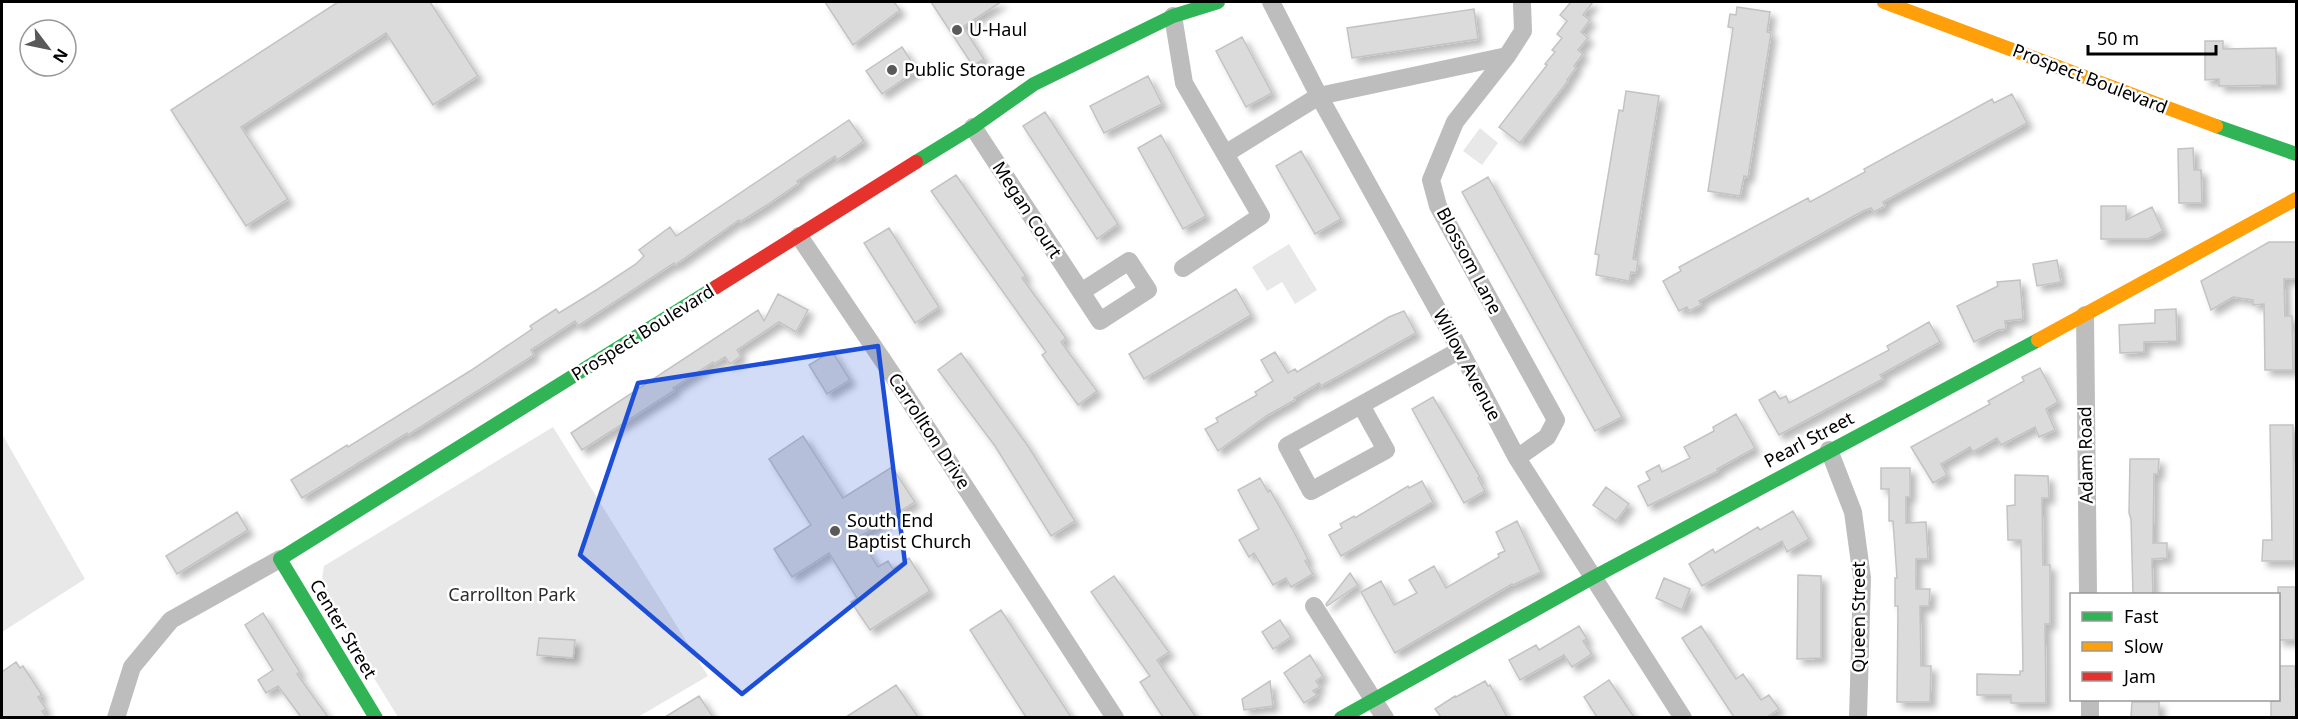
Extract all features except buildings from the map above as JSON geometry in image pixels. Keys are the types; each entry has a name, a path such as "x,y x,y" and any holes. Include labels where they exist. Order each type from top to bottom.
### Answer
{"street":[{"name":"Prospect Boulevard","path":"116,717 132,667 171,620 280,559 973,127 1034,84 1173,16 1218,2"},
{"name":"Willow Avenue","path":"1271,2 1319,96 1460,350 1517,458 1683,717"},
{"name":"Prospect Boulevard","path":"1884,2 2149,102 2296,154"},
{"name":"Blossom Lane","path":"1517,458 1547,437 1556,420 1438,206 1431,180 1455,122 1507,56 1523,31 1522,4"},
{"path":"1173,16 1184,83 1261,216 1183,268"},
{"path":"1225,154 1319,96 1507,56"},
{"name":"Megan Court","path":"973,127 1081,292"},
{"name":"Pearl Street","path":"1341,717 1592,578 2085,315 2296,199"},
{"name":"Carrollton Drive","path":"799,236 890,371 1115,717"},
{"name":"Adam Road","path":"2085,315 2088,593"},
{"path":"1361,405 1386,450 1311,491 1287,447 1361,405 1460,350"},
{"name":"Queen Street","path":"1829,450 1853,512 1862,578 1858,717"},
{"name":"Center Street","path":"280,559 376,717"},
{"path":"1314,606 1385,717"},
{"path":"2090,701 2090,717"}],"highlighted area":[{"path":"878,346 905,563 742,694 580,555 638,383"}],"green space":[{"path":"1480,128 1498,143 1482,165 1463,151"},
{"path":"1289,244 1317,290 1295,304 1282,282 1267,291 1252,267"},
{"name":"Carrollton Park","path":"553,427 708,676 638,717 398,717 320,591 324,566"},
{"path":"2,434 85,579 2,632"}],"traffic: fast":[{"path":"916,162 973,127 1034,84 1173,16 1218,2"},
{"path":"2216,126 2296,154"},
{"path":"376,718 280,559 716,287"},
{"path":"1341,718 1592,578 2038,340"}],"traffic: slow":[{"path":"1884,2 2216,126"},
{"path":"2038,340 2296,199"}],"traffic: jam":[{"path":"716,287 916,162"}],"place":[{"name":"U-Haul","path":"957,30"},
{"name":"Public Storage","path":"892,70"},
{"name":"South End Baptist Church","path":"835,531"}]}
